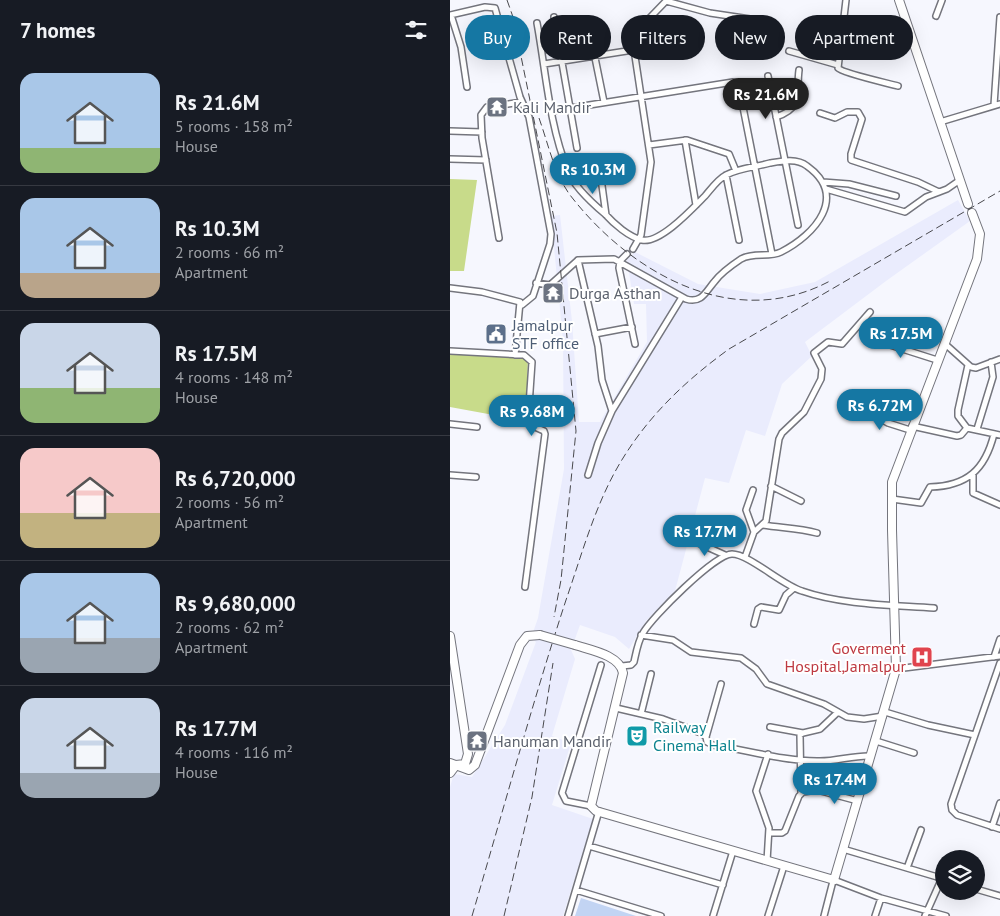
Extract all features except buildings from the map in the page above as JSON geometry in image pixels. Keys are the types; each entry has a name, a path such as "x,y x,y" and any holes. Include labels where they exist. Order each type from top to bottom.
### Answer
{"street":[{"path":"846,0 838,65 840,71 898,86"},
{"path":"899,0 968,204"},
{"path":"936,16 942,0"},
{"path":"652,15 666,1 723,15"},
{"path":"467,87 462,53 450,15 485,7 495,8 522,102 529,117 551,234 550,244 533,296 522,305 516,332 515,354"},
{"path":"940,122 997,105 1000,17"},
{"path":"536,283 550,285 578,260 607,258 620,261 682,297 691,300 700,298 716,279 741,260 759,254 780,252 812,233 820,220 826,201 826,189 823,182 804,164 784,161 755,167 726,175 696,206 660,235 651,240 639,240 606,216 569,175 552,111 537,23"},
{"path":"789,51 838,65"},
{"path":"544,64 569,60"},
{"path":"597,60 604,102"},
{"path":"633,248 639,240 651,172 649,145 635,60"},
{"path":"562,61 577,148"},
{"path":"776,117 789,112 794,106 799,70"},
{"path":"768,76 798,225"},
{"path":"552,111 733,82 740,92 772,254"},
{"path":"499,238 486,160 481,115 484,108 522,102"},
{"path":"820,114 835,118 847,112 858,112 862,119 851,154 851,160 918,182 939,192"},
{"path":"450,131 482,132"},
{"path":"685,140 696,206"},
{"path":"649,145 693,140 729,154 736,171"},
{"path":"450,159 486,160"},
{"path":"600,171 606,216"},
{"path":"726,175 739,240"},
{"path":"826,189 905,212 960,180"},
{"path":"823,182 849,184 896,196"},
{"path":"824,916 896,669 892,499 894,475 980,247 980,234 972,213"},
{"path":"620,261 628,254"},
{"path":"578,260 595,334 602,380 612,411"},
{"path":"620,261 635,344"},
{"path":"450,288 518,300 522,305"},
{"path":"588,475 598,443 612,411 682,297"},
{"path":"745,557 754,532 763,525 767,518 781,436 804,412 821,379 822,369 814,353 828,342 842,344 870,312"},
{"path":"595,334 632,327"},
{"path":"871,339 937,360"},
{"path":"944,343 958,353 968,365 976,368 1000,360"},
{"path":"450,351 515,354 528,356 532,362 528,420 535,427 544,431 545,434 524,587"},
{"path":"977,430 993,377 991,362"},
{"path":"968,365 958,410 960,420 967,428 1000,435"},
{"path":"860,407 888,423 911,428 957,436 961,435 967,428"},
{"path":"450,424 477,427"},
{"path":"892,499 921,503 930,487 940,487 973,475 986,457 994,434"},
{"path":"973,475 973,493 1000,505"},
{"path":"450,476 476,477"},
{"path":"771,486 801,500"},
{"path":"753,490 746,510 754,532"},
{"path":"763,525 781,528 801,528 817,533"},
{"path":"694,541 725,555 736,554 745,557 794,588 830,597 934,608"},
{"path":"622,666 631,665 634,662 641,635 652,620 697,577 725,555"},
{"path":"754,624 758,609 762,607 779,610 786,595 794,588"},
{"path":"453,764 468,770 477,759 520,645 527,636 540,635 576,644 616,660 622,666 623,673 591,806"},
{"path":"641,635 673,640 691,652 741,658 756,669 767,684 824,704 856,719 884,714 975,735"},
{"path":"450,636 454,681 468,754 465,764 453,764"},
{"path":"896,669 997,657 1000,639"},
{"path":"1000,664 951,807 957,815 1000,829"},
{"path":"601,665 562,793 566,801 591,806 599,812 946,916"},
{"path":"641,714 651,674"},
{"path":"721,684 706,737 707,742 713,745 819,762 855,756 872,756"},
{"path":"616,708 663,719 706,737"},
{"path":"770,726 803,733 820,729 838,712"},
{"path":"769,832 785,831 801,794 800,739 803,733"},
{"path":"876,741 914,753"},
{"path":"468,754 477,759"},
{"path":"767,861 768,821 756,795 757,785 768,754"},
{"path":"450,774 453,764"},
{"path":"817,790 822,782 828,780 864,784"},
{"path":"801,794 817,790 858,801"},
{"path":"992,827 1000,803"},
{"path":"568,916 599,812"},
{"path":"907,868 921,830"},
{"path":"589,846 723,884"},
{"path":"843,849 935,877"},
{"path":"713,916 733,851"},
{"path":"768,916 784,866"},
{"path":"576,890 661,916"},
{"path":"985,892 1000,896"},
{"path":"925,916 926,910 935,894"},
{"path":"875,916 881,898"}],"shaded area":[{"path":"958,200 970,221 805,342 812,356 782,384 765,436 746,430 729,483 705,478 675,591 646,621 629,649 615,637 580,625 571,650 575,659 552,736 571,743 552,805 593,819 563,916 450,916 450,787 454,774 472,777 505,725 536,642 531,638 538,618 564,469 563,340 551,216 560,215 572,321 579,422 600,422 647,342 646,304 634,304 627,260 635,252 698,284 760,294 815,282"}],"green space":[{"path":"450,179 477,180 464,271 450,271"},
{"path":"450,350 528,356 526,421 450,407"}],"water":[{"path":"581,898 636,916 575,916"}],"railway":[{"path":"507,0 513,17 557,233 576,431 561,580 554,617"},
{"path":"539,118 556,168 570,195 595,223 623,249 654,270 687,287 722,297 757,300 794,295 830,281"},
{"path":"472,916 541,678 566,600 603,496 631,446 668,400 729,349 1000,191"},
{"path":"504,916 532,797 553,663"}],"place":[{"name":"Kali Mandir","path":"497,107"},
{"name":"Durga Asthan","path":"553,293"},
{"name":"Jamalpur STF office","path":"496,334"},
{"name":"Goverment Hospital,Jamalpur","path":"922,657"},
{"name":"Railway Cinema Hall","path":"637,736"},
{"name":"Hanuman Mandir","path":"477,741"}]}
